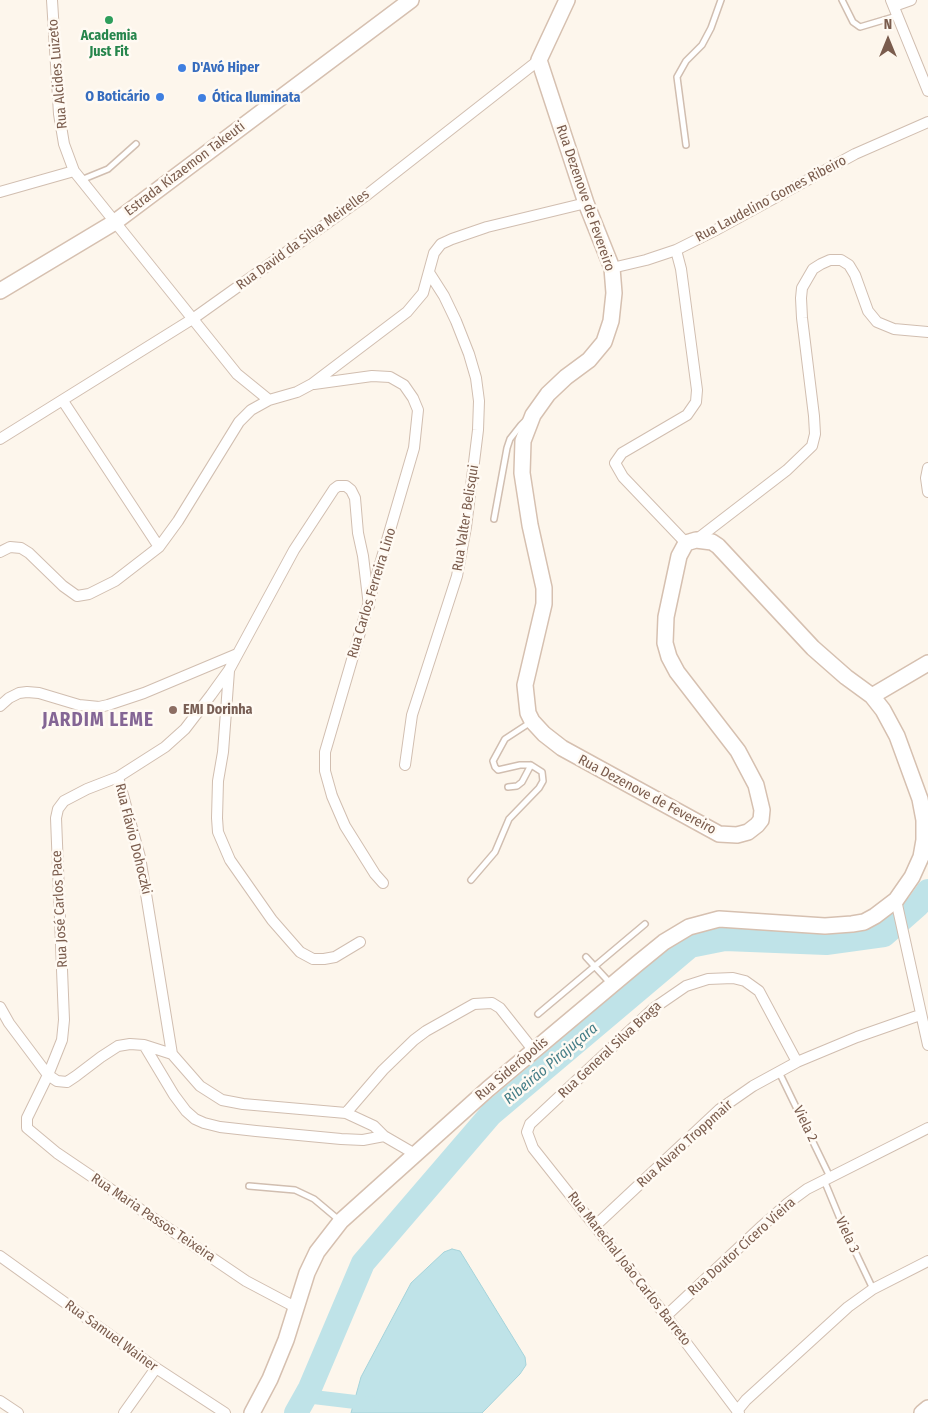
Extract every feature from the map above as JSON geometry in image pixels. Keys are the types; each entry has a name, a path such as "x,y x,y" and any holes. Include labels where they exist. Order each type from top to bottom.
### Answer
{"street":[{"name":"Rua Alcides Luizeto","path":"52,0 59,114 64,144 74,171 115,222"},
{"name":"Estrada Kizaemon Takeuti","path":"0,291 115,222 411,0"},
{"name":"Rua David da Silva Meirelles","path":"0,439 194,318 368,194 539,60 567,0"},
{"path":"911,0 894,7 928,91"},
{"name":"Rua Dezenove de Fevereiro","path":"539,60 586,203 612,268 614,293 611,321 604,342 589,360 566,377 548,394 533,415 523,441 522,473 530,525 544,588 544,604 525,685 528,714 532,722 562,748 719,834 737,835 748,832 761,820 762,810 756,785 738,751 677,672 669,657 665,643 665,623 674,573 679,556 691,542"},
{"name":"Rua Laudelino Gomes Ribeiro","path":"612,268 646,260 676,250 855,154 928,122"},
{"path":"0,192 74,171"},
{"path":"0,552 10,546 21,548 29,553 63,586 77,596 89,594 115,581 159,546 178,521 239,422 251,410 269,400 297,392 312,384 407,312 423,292 430,274 431,262 438,247 452,239 487,227 586,203"},
{"path":"115,222 194,318 237,374 269,400"},
{"path":"676,250 681,269 697,390 696,402 687,415 622,452 615,463 623,477 691,542 712,542 718,546 813,648 846,677 872,696 883,710 897,736 920,799 924,820 924,840 921,857 912,877 896,900 928,1045"},
{"path":"691,542 787,470 812,446 815,434 814,416 801,298 802,288 813,270 830,260 841,260 849,265 855,275 868,310 877,322 894,328 928,332"},
{"name":"Rua Valter Belisqui","path":"405,765 412,715 457,576 466,527 478,430 479,401 476,378 469,354 456,320 430,274"},
{"name":"Rua Carlos Ferreira Lino","path":"312,384 372,376 390,377 404,385 413,398 418,410 414,448 325,752 325,771 332,796 345,826 383,883"},
{"path":"63,401 159,546"},
{"path":"928,468 926,478 928,492"},
{"name":"Rua Flávio Dohoczki","path":"172,1054 140,857 118,777 165,747 185,729 229,670 294,550 334,489 338,486 346,486 351,490 355,498 358,533 363,556 369,606"},
{"path":"0,706 9,698 19,693 27,692 99,707 144,693 237,654"},
{"path":"872,696 928,664"},
{"path":"229,670 224,742 218,781 217,818 218,832 230,860 272,920 290,943 300,952 313,958 324,959 335,957 360,942"},
{"name":"Rua José Carlos Pace","path":"29,1114 62,1040 64,1020 56,818 58,809 64,801 87,789 118,777"},
{"name":"Rua Siderópolis","path":"252,1413 270,1379 297,1308 307,1273 317,1252 341,1221 488,1089 664,942 689,927 719,920 825,926 864,922 896,900"},
{"name":"Rua General Silva Braga","path":"530,1124 654,1008 686,986 708,979 733,978 745,981 759,991 797,1062"},
{"path":"346,1113 371,1083 414,1040 474,1004 488,1003 496,1005 534,1051"},
{"path":"0,1006 9,1023 48,1075 57,1080 67,1082 118,1046 130,1044 144,1045 172,1054 200,1086 222,1100 243,1104 346,1113 374,1126 384,1136 415,1154"},
{"name":"Rua Alvaro Troppmair","path":"595,1226 720,1109 753,1086 797,1062 857,1037 920,1015"},
{"path":"144,1045 174,1095 186,1111 204,1123 220,1127 341,1139 363,1140 384,1136"},
{"name":"Rua Maria Passos Teixeira","path":"29,1114 27,1128 57,1153 246,1281 297,1308"},
{"name":"Rua Marechal João Carlos Barreto","path":"530,1124 527,1132 533,1148 666,1316 738,1412"},
{"name":"Rua Doutor Cícero Vieira","path":"666,1316 788,1203 827,1178 928,1128"},
{"name":"Rua Samuel Wainer","path":"0,1256 156,1368 224,1413"},
{"path":"738,1412 746,1400 848,1307 873,1289 928,1261"},
{"path":"124,1413 156,1368"},
{"path":"0,1401 18,1413"},
{"path":"922,1413 928,1408"}],"lane":[{"path":"686,145 677,77 686,61 702,45 711,28 721,0"},
{"path":"842,0 853,22 860,27 894,7"},
{"path":"81,180 108,169 136,144"},
{"path":"494,519 510,440 521,425 533,415"},
{"path":"471,880 495,852 509,819 539,788 543,781 542,772 531,765 520,765 498,770 493,760 505,739 532,722"},
{"path":"508,787 517,786 522,782 531,765"},
{"path":"538,1014 645,924"},
{"path":"586,957 611,985"},
{"name":"Viela 2","path":"779,1071 827,1178"},
{"name":"Viela 3","path":"827,1178 843,1226 873,1289"},
{"path":"249,1186 295,1190 314,1199 341,1221"}],"water":[{"path":"452,1249 460,1251 525,1357 526,1365 520,1374 482,1413 351,1413 361,1377 411,1283 444,1252"}],"waterway":[{"name":"Ribeirão Pirajuçara","path":"296,1413 310,1388 363,1263 491,1114 690,946 725,939 826,943 884,935 918,905 928,891"},
{"path":"305,1396 372,1404"}],"place":[{"name":"Academia Just Fit","path":"109,20"},
{"name":"D'Avó Hiper","path":"182,68"},
{"name":"O Boticário","path":"160,97"},
{"name":"Ótica Iluminata","path":"202,98"},
{"name":"EMI Dorinha","path":"173,710"}],"district":[{"name":"JARDIM LEME","path":"98,721"}]}
